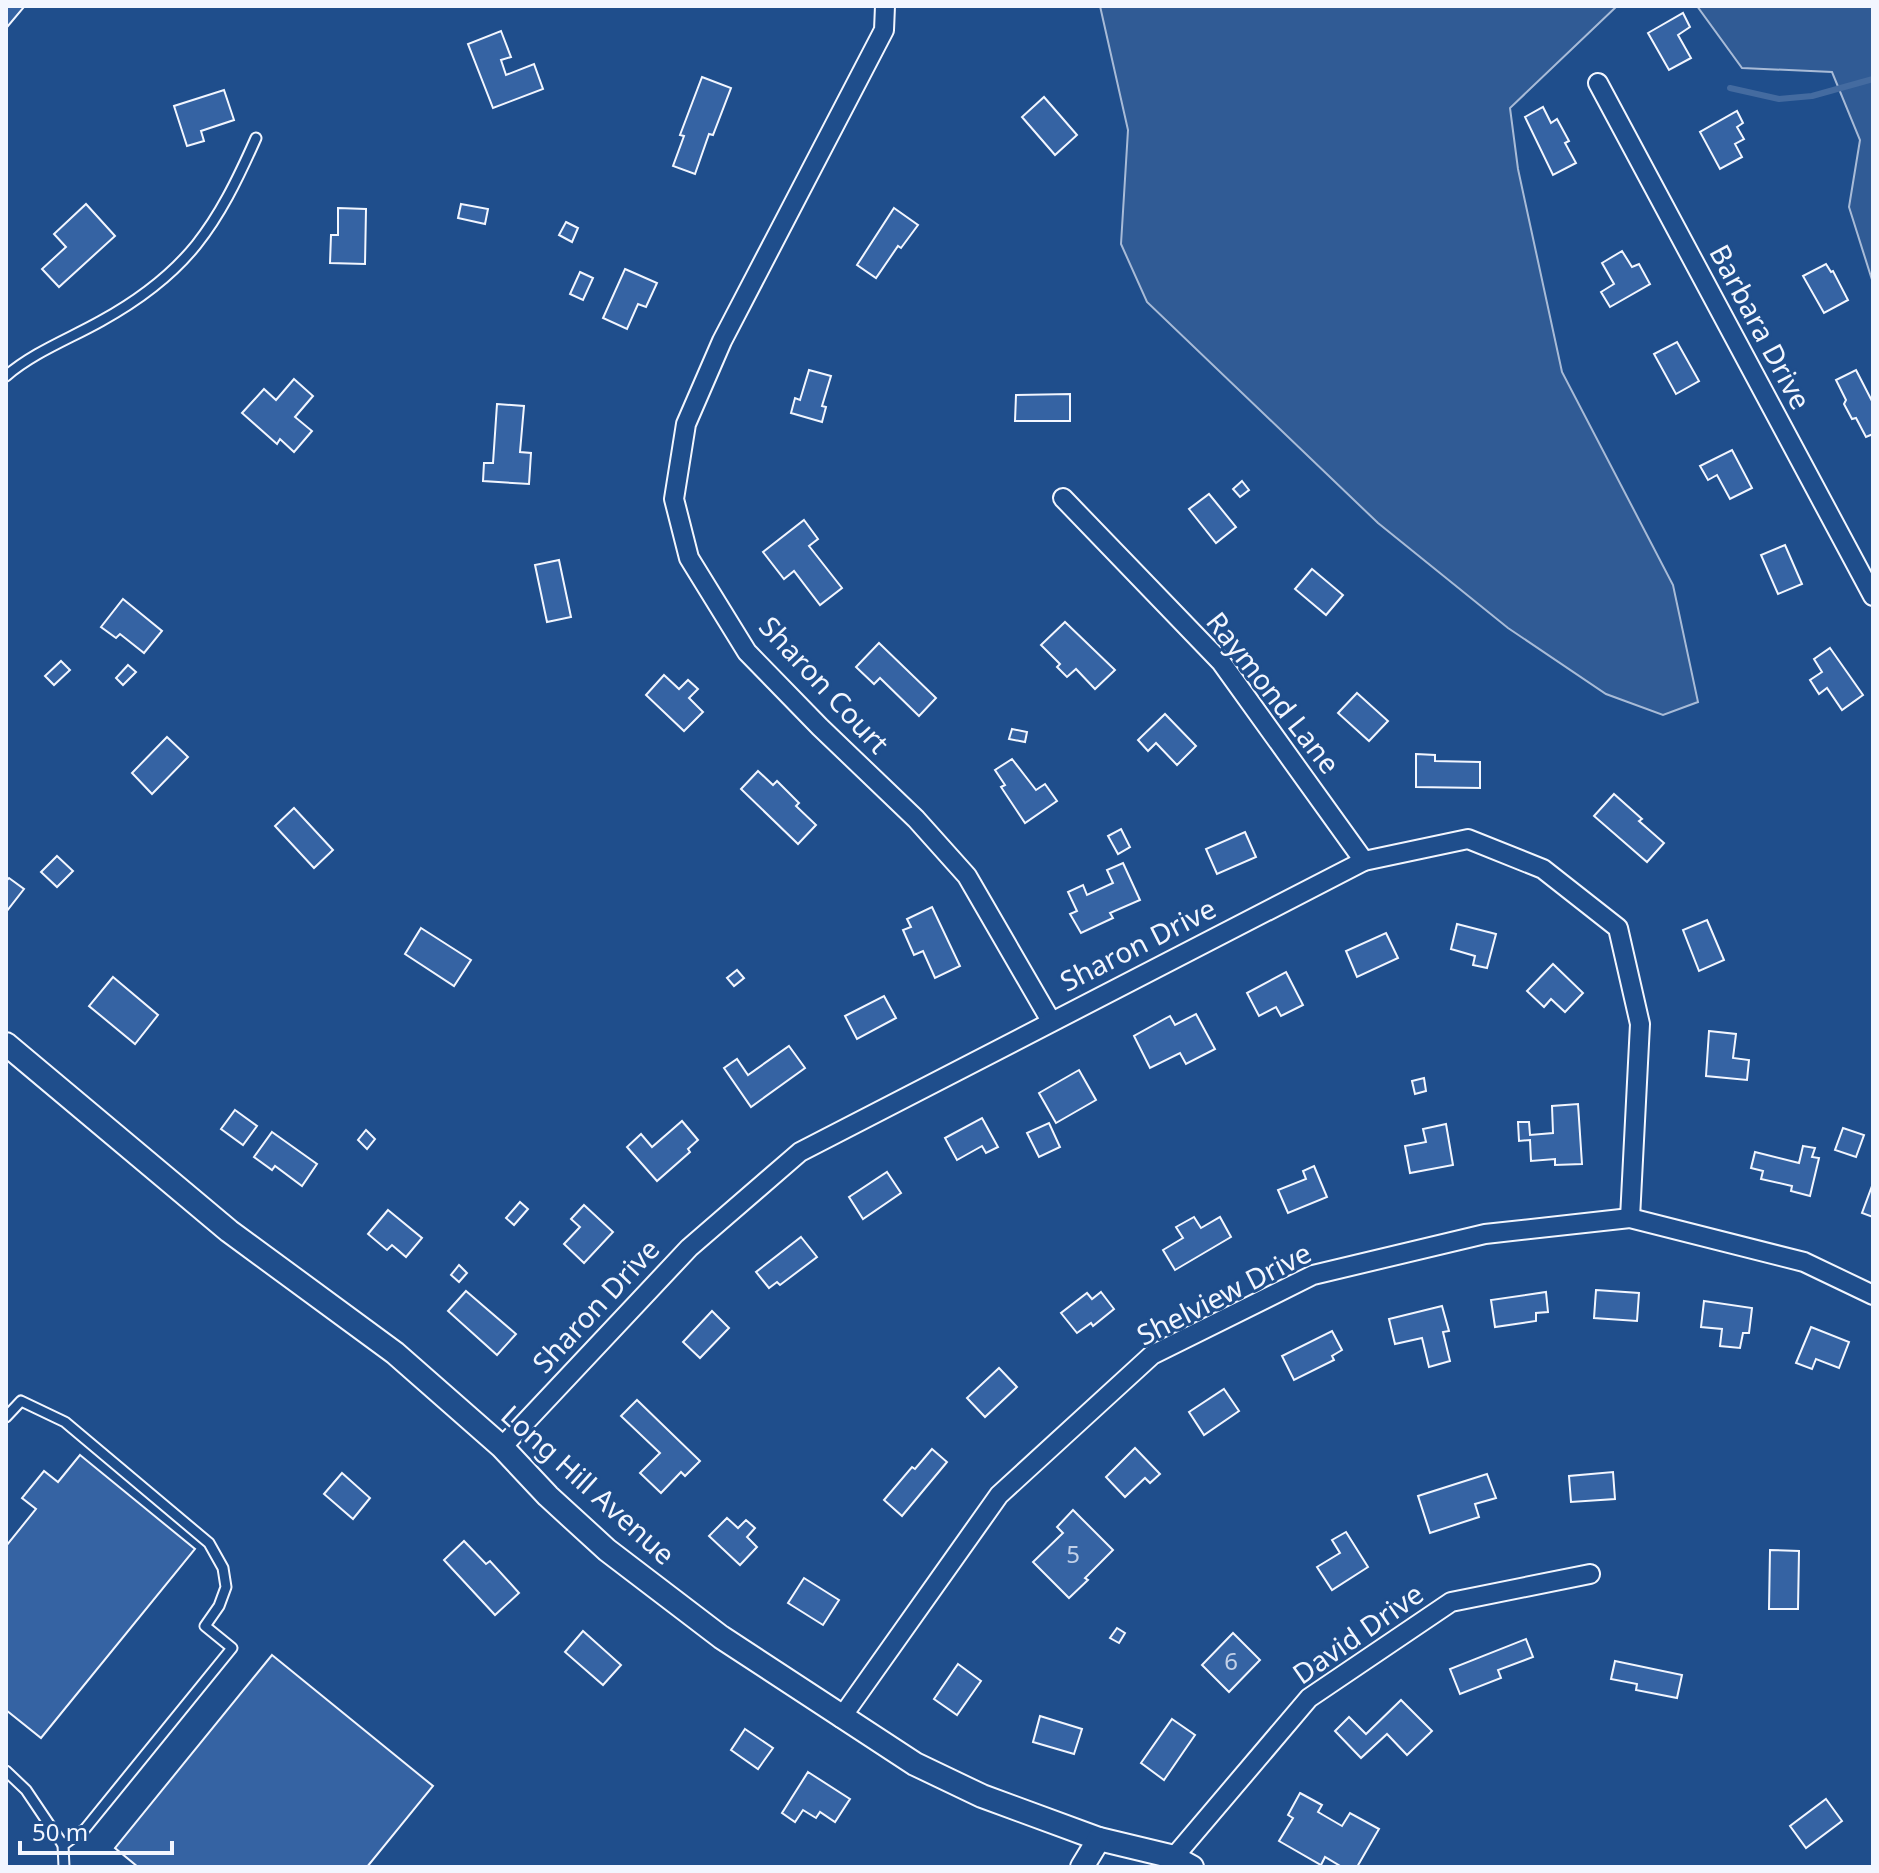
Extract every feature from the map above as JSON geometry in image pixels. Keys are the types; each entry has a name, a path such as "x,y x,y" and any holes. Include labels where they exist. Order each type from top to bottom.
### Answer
{"street":[{"name":"Sharon Court","path":"885,6 884,30 722,341 686,424 674,499 689,558 747,652 916,819 967,876 1051,1021"},
{"name":"Barbara Drive","path":"1598,83 1873,596"},
{"name":"Raymond Lane","path":"1063,498 1221,662 1364,861"},
{"name":"Sharon Drive","path":"502,1447 689,1248 800,1152 1364,861 1468,839 1543,869 1618,928 1640,1024 1630,1218"},
{"name":"Long Hill Avenue","path":"6,1044 229,1231 395,1353 502,1447 548,1496 607,1550 721,1637 915,1764 982,1796 1099,1839 1183,1862"},
{"name":"Shelview Drive","path":"841,1718 999,1495 1152,1355 1313,1275 1485,1234 1630,1218 1804,1262 1873,1295"},
{"name":"David Drive","path":"1183,1862 1309,1698 1451,1602 1590,1574"},
{"path":"1082,1867 1099,1839"}],"lane":[{"path":"6,376 35,355 133,303 167,277 190,253 223,209 256,138"},
{"path":"6,1417 21,1401 65,1422 195,1529 218,1554 226,1578 224,1595 205,1626 232,1648 85,1829 63,1845"},
{"path":"6,1771 26,1790 63,1845 64,1867"}],"shaded area":[{"path":"1100,6 1617,6 1510,108 1518,169 1562,372 1673,585 1698,702 1663,715 1606,694 1508,628 1378,523 1147,302 1121,244 1128,130"},
{"path":"1697,6 1873,6 1873,283 1849,207 1860,140 1832,72 1742,68"}],"building":[{"path":"6,6 24,7 8,26 6,24"},
{"path":"1683,13 1690,27 1678,35 1691,58 1669,70 1648,33"},
{"path":"501,31 511,57 501,60 506,75 534,64 543,89 493,108 468,44"},
{"path":"702,77 731,88 713,135 709,134 695,174 673,166 684,136 680,135"},
{"path":"224,90 234,120 201,131 204,141 187,146 174,106"},
{"path":"1044,97 1077,135 1055,155 1022,117"},
{"path":"1543,107 1551,123 1557,119 1576,163 1553,175 1525,117"},
{"path":"1737,111 1743,123 1737,127 1744,139 1735,144 1742,157 1720,169 1700,132"},
{"path":"86,204 115,236 59,287 42,269 66,247 54,234"},
{"path":"461,204 488,209 485,224 458,218"},
{"path":"338,208 366,209 365,264 330,263 331,235 338,235"},
{"path":"894,208 918,225 901,248 898,246 876,278 857,265"},
{"path":"566,222 578,228 572,242 559,235"},
{"path":"1622,251 1632,267 1639,264 1650,284 1610,307 1601,292 1614,284 1602,263"},
{"path":"1826,264 1848,300 1824,313 1803,276"},
{"path":"625,269 657,283 646,307 638,304 627,329 603,318"},
{"path":"580,272 593,278 583,300 570,294"},
{"path":"1677,342 1699,381 1676,394 1654,354"},
{"path":"809,370 831,376 822,406 826,407 822,422 791,413 795,398 800,400"},
{"path":"1856,370 1873,403 1873,434 1866,437 1844,404 1846,400 1836,380"},
{"path":"294,379 313,396 295,417 312,431 294,452 280,439 277,444 242,413 264,389 276,400"},
{"path":"1070,394 1070,421 1015,421 1016,395"},
{"path":"497,404 524,406 520,452 531,453 529,484 483,481 484,463 493,463"},
{"path":"1732,450 1752,488 1730,499 1717,475 1708,480 1700,466"},
{"path":"1242,481 1249,490 1240,497 1233,489"},
{"path":"1209,494 1236,527 1216,543 1189,509"},
{"path":"804,520 818,539 809,546 842,588 820,605 794,571 784,579 763,552"},
{"path":"1785,545 1802,584 1778,594 1761,555"},
{"path":"559,560 571,617 547,622 535,565"},
{"path":"1312,569 1343,595 1326,615 1295,589"},
{"path":"123,599 162,631 144,653 120,634 116,638 101,627"},
{"path":"1065,622 1115,670 1095,689 1076,669 1067,677 1057,667 1060,664 1041,645"},
{"path":"879,643 936,698 919,716 880,678 874,684 856,667"},
{"path":"1830,648 1863,695 1842,710 1827,688 1819,694 1810,680 1822,672 1814,659"},
{"path":"61,661 70,670 54,685 45,676"},
{"path":"128,665 136,672 123,685 116,678"},
{"path":"664,675 679,689 688,680 698,689 689,698 703,712 684,731 646,695"},
{"path":"1357,693 1388,721 1369,741 1338,713"},
{"path":"1165,714 1196,746 1177,765 1156,743 1148,751 1138,740"},
{"path":"1012,729 1027,732 1025,742 1009,739"},
{"path":"167,737 188,757 152,794 132,773"},
{"path":"1416,754 1435,755 1435,761 1480,762 1480,788 1416,787"},
{"path":"1012,759 1036,790 1045,784 1057,801 1025,823 1001,787 1005,785 995,770"},
{"path":"758,771 773,785 777,781 816,825 798,844 741,789"},
{"path":"1614,794 1664,843 1647,862 1594,816"},
{"path":"294,808 333,850 314,868 275,826"},
{"path":"1121,829 1130,847 1118,854 1108,836"},
{"path":"1245,832 1256,857 1217,874 1206,849"},
{"path":"57,856 73,871 57,887 41,872"},
{"path":"1123,863 1140,900 1110,913 1113,918 1081,933 1070,914 1077,911 1068,892 1083,885 1087,895 1113,883 1107,870"},
{"path":"9,878 24,889 6,912 6,881"},
{"path":"932,907 960,966 935,978 923,951 914,955 903,930 911,927 907,919"},
{"path":"1707,920 1724,960 1699,971 1683,930"},
{"path":"1457,924 1496,934 1487,968 1473,965 1475,956 1451,949"},
{"path":"421,928 471,960 454,986 405,954"},
{"path":"1386,933 1398,958 1357,977 1346,951"},
{"path":"1553,964 1583,993 1565,1012 1551,999 1544,1007 1527,991"},
{"path":"737,970 744,978 734,986 727,978"},
{"path":"1286,972 1303,1005 1281,1016 1276,1007 1259,1016 1247,993"},
{"path":"113,977 158,1015 135,1044 89,1006"},
{"path":"884,996 896,1018 857,1039 845,1016"},
{"path":"1196,1014 1215,1049 1186,1064 1180,1053 1150,1068 1134,1036 1170,1016 1175,1025"},
{"path":"1709,1031 1736,1034 1733,1058 1749,1060 1747,1080 1706,1076"},
{"path":"789,1046 805,1068 751,1107 724,1068 737,1059 748,1075"},
{"path":"1079,1070 1096,1100 1056,1123 1039,1093"},
{"path":"1424,1078 1426,1091 1415,1094 1412,1081"},
{"path":"1578,1104 1582,1164 1555,1165 1555,1159 1531,1161 1530,1140 1519,1141 1518,1122 1529,1122 1530,1135 1553,1133 1552,1106"},
{"path":"235,1110 257,1126 243,1145 221,1129"},
{"path":"982,1118 998,1147 986,1153 982,1146 957,1160 945,1138"},
{"path":"682,1121 698,1140 688,1149 690,1152 657,1181 627,1147 641,1134 652,1147"},
{"path":"1049,1123 1060,1147 1039,1157 1027,1133"},
{"path":"1446,1124 1453,1165 1410,1173 1405,1146 1426,1142 1423,1129"},
{"path":"1843,1128 1864,1135 1856,1157 1835,1150"},
{"path":"366,1130 375,1139 367,1149 358,1140"},
{"path":"272,1132 317,1164 302,1186 275,1166 272,1170 254,1157"},
{"path":"1803,1146 1815,1148 1812,1157 1819,1158 1810,1196 1791,1191 1792,1186 1761,1179 1763,1171 1751,1168 1755,1152 1799,1163"},
{"path":"1314,1166 1327,1197 1288,1213 1278,1190 1306,1179 1303,1171"},
{"path":"887,1172 901,1193 863,1219 849,1197"},
{"path":"1873,1186 1873,1217 1862,1213"},
{"path":"520,1202 528,1209 514,1225 506,1218"},
{"path":"584,1205 613,1232 584,1263 564,1244 580,1227 571,1219"},
{"path":"388,1210 422,1238 406,1257 392,1245 387,1250 368,1234"},
{"path":"1194,1217 1201,1228 1220,1217 1231,1237 1175,1270 1163,1250 1183,1238 1176,1227"},
{"path":"801,1237 817,1257 780,1285 777,1282 769,1288 756,1272"},
{"path":"459,1265 467,1273 459,1282 451,1275"},
{"path":"1596,1290 1639,1293 1637,1321 1594,1318"},
{"path":"466,1291 516,1334 497,1355 448,1311"},
{"path":"1101,1292 1114,1309 1093,1326 1091,1323 1077,1333 1061,1313 1087,1293 1092,1299"},
{"path":"1546,1292 1548,1312 1536,1313 1536,1321 1495,1327 1491,1300"},
{"path":"1704,1301 1752,1308 1749,1333 1743,1333 1740,1348 1720,1346 1722,1329 1701,1327"},
{"path":"1442,1306 1449,1331 1443,1332 1450,1361 1429,1367 1422,1338 1395,1344 1389,1319"},
{"path":"712,1311 729,1328 700,1358 683,1342"},
{"path":"1811,1327 1849,1342 1839,1368 1816,1359 1812,1369 1796,1363"},
{"path":"1332,1331 1342,1350 1332,1356 1334,1360 1294,1380 1282,1356"},
{"path":"999,1368 1017,1387 985,1417 967,1398"},
{"path":"1224,1389 1239,1411 1204,1435 1189,1412"},
{"path":"637,1400 700,1461 685,1476 681,1472 661,1493 640,1473 660,1453 621,1416"},
{"path":"1135,1448 1160,1474 1150,1483 1145,1478 1125,1497 1106,1477"},
{"path":"932,1449 947,1462 902,1516 884,1500"},
{"path":"80,1455 195,1549 41,1738 6,1710 6,1546 36,1509 22,1498 44,1471 58,1482"},
{"path":"1613,1472 1615,1499 1571,1502 1569,1476"},
{"path":"342,1473 370,1498 353,1519 324,1494"},
{"path":"1487,1474 1496,1498 1475,1504 1479,1517 1430,1533 1418,1496"},
{"path":"1073,1510 1113,1550 1069,1598 1033,1562 1063,1533 1057,1527"},
{"path":"727,1518 738,1528 746,1520 755,1528 747,1537 757,1547 740,1565 709,1536"},
{"path":"1346,1532 1368,1567 1332,1590 1317,1567 1340,1553 1332,1540"},
{"path":"464,1541 486,1564 490,1561 519,1593 495,1615 444,1560"},
{"path":"1770,1550 1799,1551 1798,1609 1769,1609"},
{"path":"804,1578 839,1600 823,1625 788,1603"},
{"path":"1117,1628 1125,1633 1119,1643 1110,1638"},
{"path":"583,1631 621,1665 603,1685 565,1652"},
{"path":"1233,1633 1260,1660 1229,1692 1202,1665"},
{"path":"1526,1639 1533,1657 1498,1670 1501,1678 1460,1694 1450,1669"},
{"path":"272,1655 433,1786 367,1867 138,1867 115,1848"},
{"path":"1615,1661 1682,1675 1677,1698 1636,1690 1637,1684 1611,1679"},
{"path":"958,1664 981,1681 957,1715 934,1699"},
{"path":"1401,1700 1432,1731 1407,1755 1387,1734 1361,1758 1335,1731 1349,1717 1366,1734"},
{"path":"1040,1716 1082,1729 1074,1754 1033,1742"},
{"path":"1172,1719 1195,1735 1164,1780 1141,1763"},
{"path":"745,1729 773,1748 758,1769 731,1750"},
{"path":"808,1772 850,1799 835,1822 820,1812 816,1818 803,1810 795,1822 782,1813"},
{"path":"1300,1793 1322,1805 1318,1812 1342,1826 1350,1813 1379,1829 1357,1867 1342,1867 1325,1857 1321,1865 1279,1841 1293,1818 1288,1815"},
{"path":"1826,1799 1842,1821 1806,1848 1790,1826"}],"waterway":[{"path":"1730,88 1779,99 1812,96 1873,79"}]}
